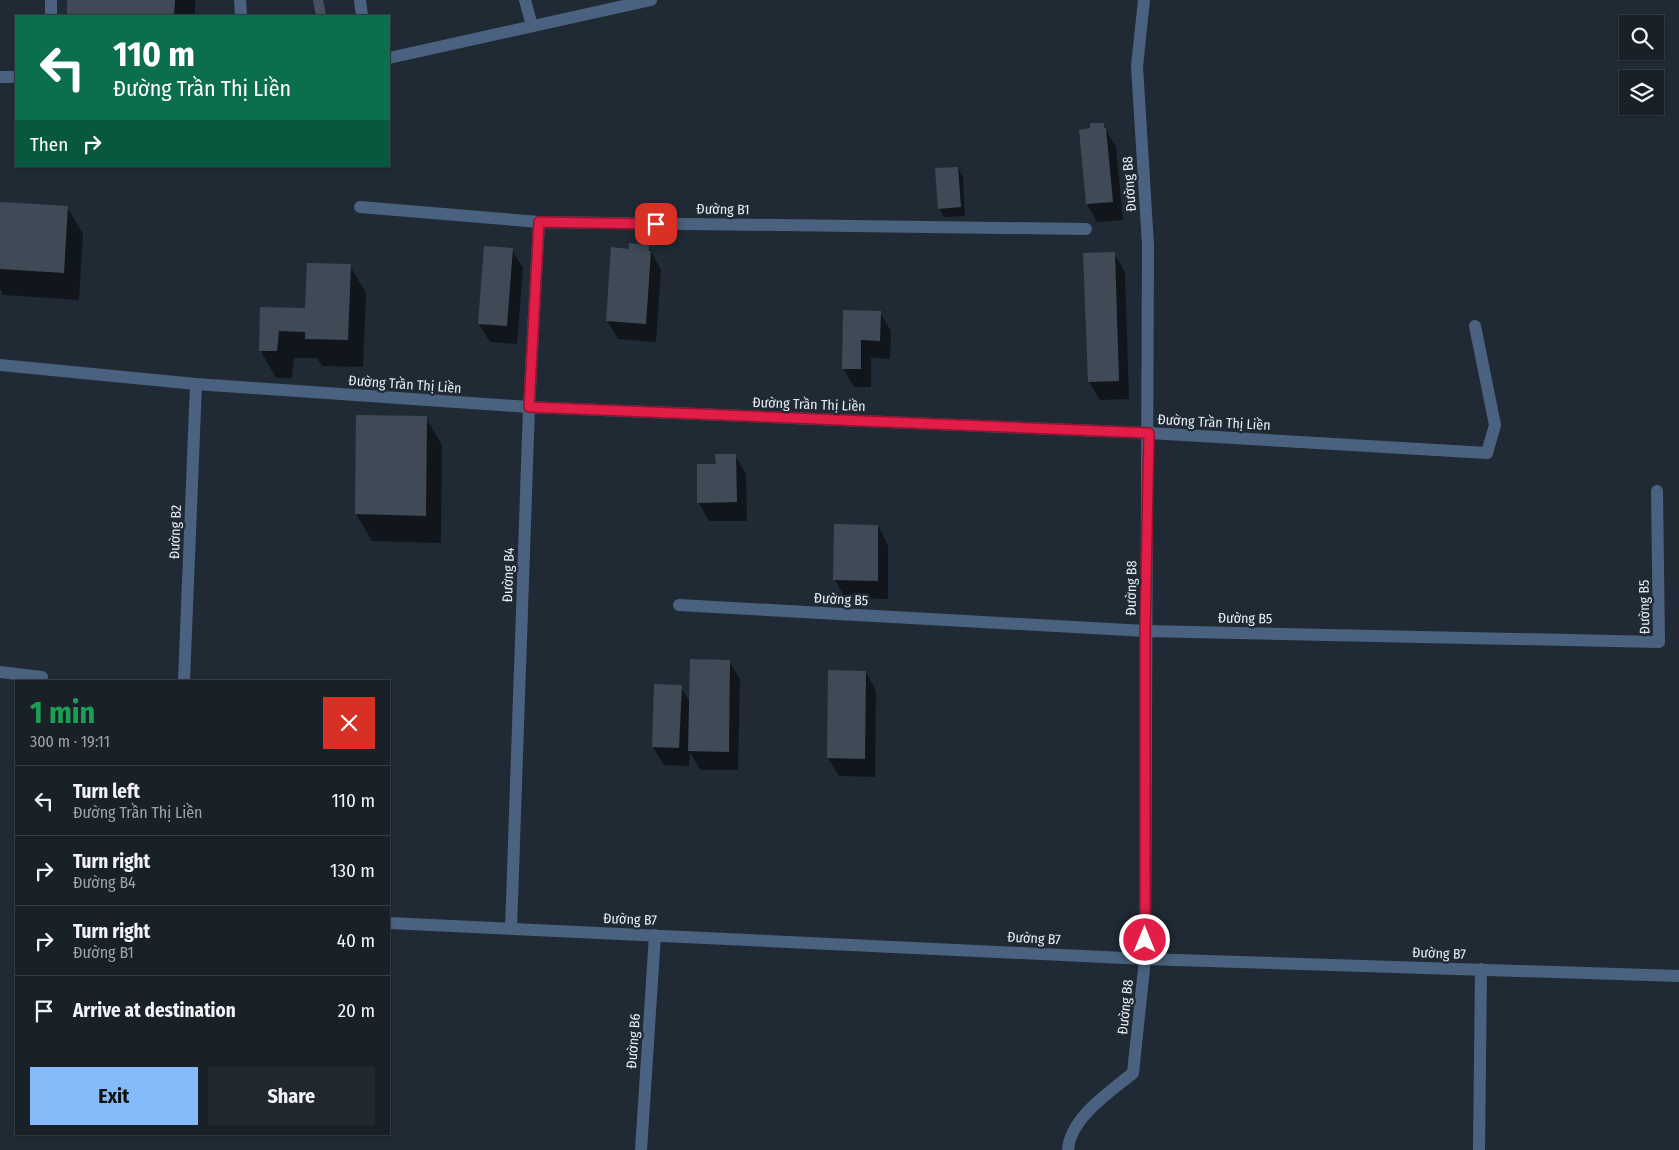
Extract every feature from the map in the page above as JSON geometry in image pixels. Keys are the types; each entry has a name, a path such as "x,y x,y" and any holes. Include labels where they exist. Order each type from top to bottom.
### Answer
{"street":[{"path":"51,0 51,15"},
{"path":"240,0 241,15"},
{"path":"360,0 362,15"},
{"path":"525,0 532,26"},
{"path":"390,58 651,0"},
{"name":"Đường B8","path":"1068,1150 1069,1142 1088,1109 1133,1073 1145,959 1145,631 1149,433 1148,245 1137,66 1144,0"},
{"path":"0,77 15,76"},
{"name":"Đường B1","path":"360,207 539,222 1086,230"},
{"name":"Đường B4","path":"511,929 529,407 539,222"},
{"name":"Đường Trần Thị Liền","path":"0,365 196,384 529,407 1149,433 1487,453 1495,425 1475,326"},
{"name":"Đường B2","path":"184,680 196,384"},
{"name":"Đường B5","path":"679,605 1145,631 1659,642 1656,491"},
{"path":"0,672 42,676"},
{"name":"Đường B7","path":"390,923 1145,959 1679,976"},
{"name":"Đường B6","path":"641,1150 655,935"},
{"path":"1479,1150 1481,969"}],"building":[{"path":"67,0 175,0 174,15 67,15"},
{"path":"1090,123 1104,123 1104,128 1106,128 1113,202 1086,204 1079,130 1090,128"},
{"path":"958,167 961,207 938,209 935,168"},
{"path":"0,202 68,206 64,273 0,269"},
{"path":"629,243 649,245 649,251 651,251 646,324 606,321 611,247 629,249"},
{"path":"484,246 513,248 507,326 478,324"},
{"path":"1115,252 1119,381 1088,382 1083,253"},
{"path":"307,263 351,264 348,340 305,339 305,332 279,331 277,351 259,351 260,307 305,308"},
{"path":"843,310 881,311 880,341 861,340 861,369 842,369"},
{"path":"356,415 427,416 426,516 355,514"},
{"path":"715,454 736,454 737,502 697,503 697,464 716,464"},
{"path":"834,524 878,525 878,581 833,580"},
{"path":"690,659 730,660 729,752 688,751"},
{"path":"828,670 866,671 865,759 827,758"},
{"path":"654,684 682,685 679,748 652,747"}],"waterway":[{"path":"318,0 321,15"}],"route":[{"path":"656,224 539,222 529,407 1149,433 1145,631 1145,940"}]}
